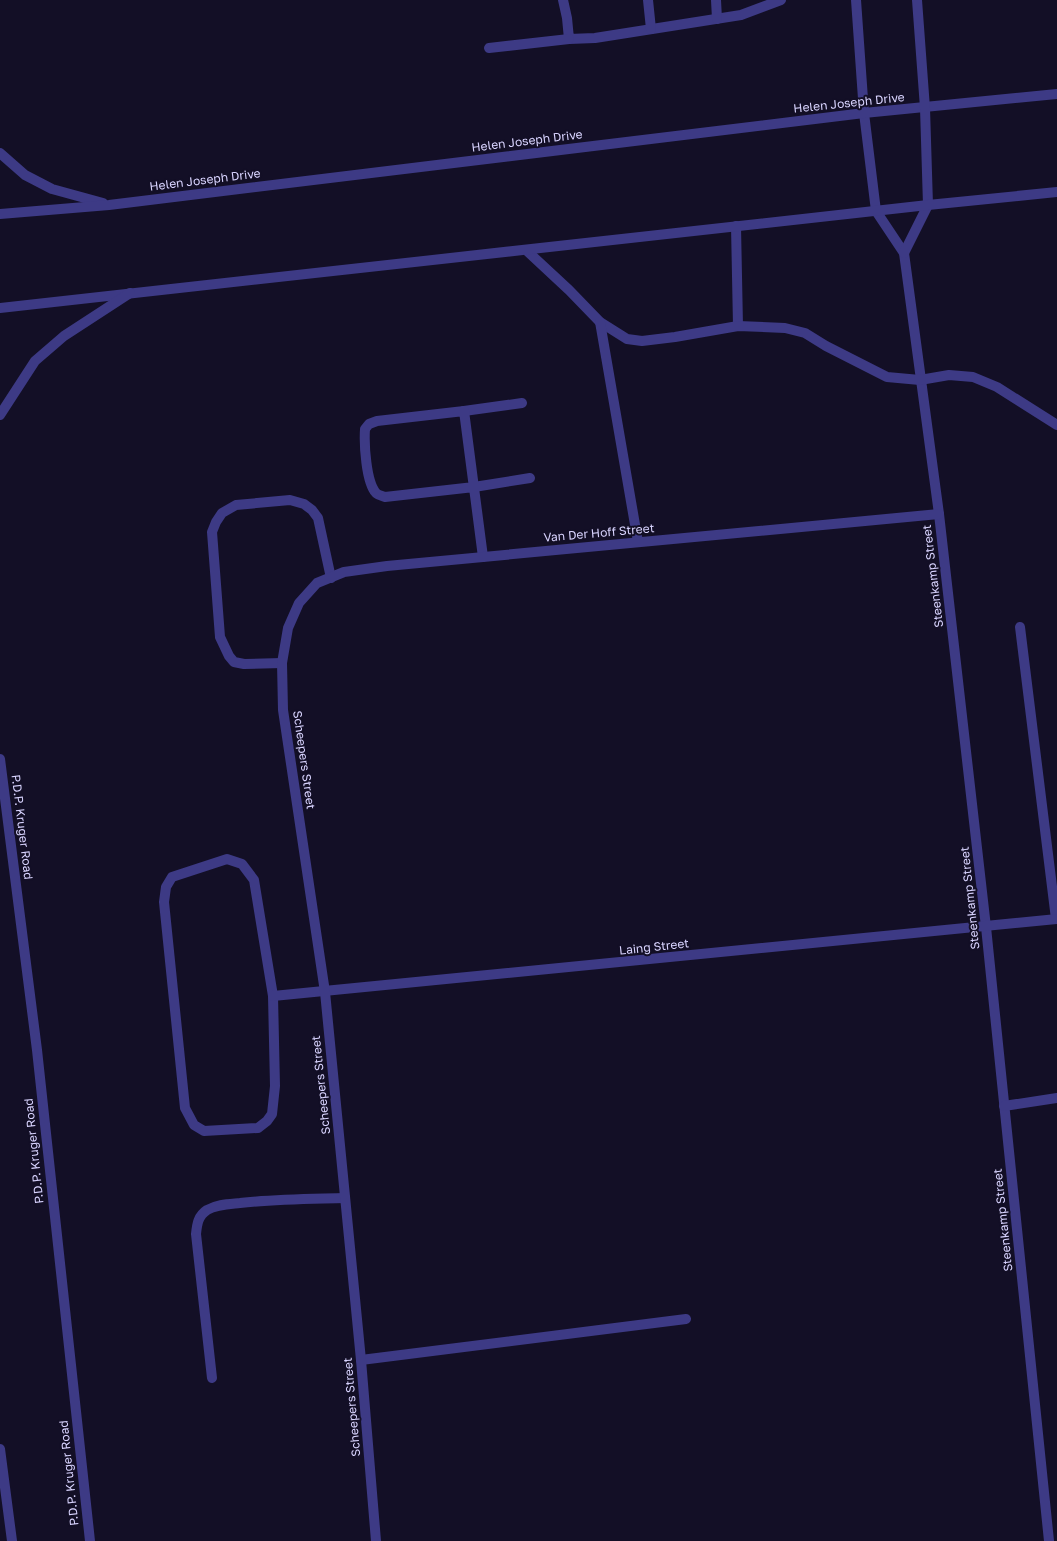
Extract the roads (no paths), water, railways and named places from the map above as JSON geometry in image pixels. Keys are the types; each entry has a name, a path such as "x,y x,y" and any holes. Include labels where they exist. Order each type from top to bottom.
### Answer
{"street":[{"path":"563,0 567,18 569,39"},
{"path":"648,0 651,29"},
{"path":"716,0 717,19"},
{"path":"488,48 569,39 595,38 717,19 741,15 781,0"},
{"path":"856,0 864,113 876,211"},
{"path":"904,253 928,205 925,108 917,0"},
{"name":"Helen Joseph Drive","path":"0,214 108,205 864,113 1057,94"},
{"path":"0,153 25,175 52,189 108,205"},
{"path":"0,308 132,292 1057,192"},
{"name":"Steenkamp Street","path":"876,211 904,253 939,514 986,927 1049,1541"},
{"path":"736,226 738,326"},
{"path":"526,250 569,290 600,322 627,339 642,341 738,326 785,328 805,333 826,346 887,377 920,380 949,375 973,378 997,387 1057,425"},
{"path":"0,415 35,361 64,336 132,292"},
{"path":"600,322 638,542"},
{"path":"522,403 377,421 369,424 364,429 364,439 372,487 377,494 385,497 474,487 530,478"},
{"path":"464,411 483,557"},
{"path":"282,663 244,664 234,662 229,656 220,637 212,532 216,522 222,514 236,505 290,500 304,504 312,510 318,518 331,578"},
{"name":"Van Der Hoff Street","path":"288,628 299,603 317,583 344,572 387,566 939,514"},
{"path":"1020,627 1056,919"},
{"name":"Scheepers Street","path":"288,628 282,663 283,710 325,992 361,1360 376,1541"},
{"name":"P.D.P. Kruger Road","path":"0,759 36,1050 90,1541"},
{"path":"227,859 235,860 242,864 254,880 273,996 275,1086 272,1114 267,1121 258,1128 204,1131 194,1125 185,1108 164,902 166,887 172,877 227,859"},
{"name":"Laing Street","path":"273,996 1056,919"},
{"path":"1004,1106 1057,1098"},
{"path":"212,1378 196,1234 197,1222 201,1216 207,1210 218,1205 258,1201 345,1198"},
{"path":"361,1360 686,1319"},
{"path":"0,1449 12,1541"}]}
